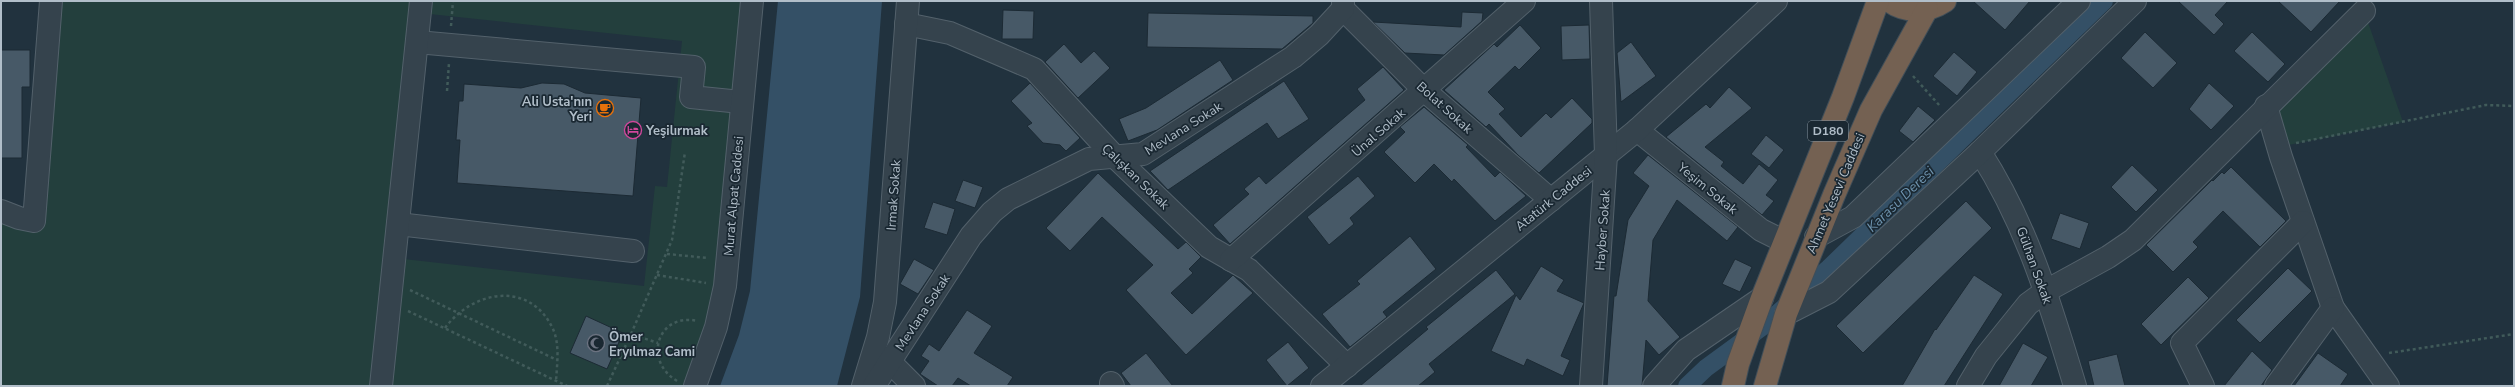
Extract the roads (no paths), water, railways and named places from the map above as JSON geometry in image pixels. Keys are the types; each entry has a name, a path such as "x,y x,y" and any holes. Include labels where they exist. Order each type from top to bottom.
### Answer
{"highway":[{"name":"D180","path":"1733,386 1738,364 1780,250 1843,97 1878,1"},
{"path":"1889,1 1903,8 1936,5"},
{"name":"Ahmet Yesevi Caddesi","path":"1765,386 1786,314 1813,245 1871,110 1898,62 1936,5"}],"street":[{"path":"1,211 34,221 51,1"},
{"path":"381,386 421,1"},
{"name":"Murat Alpat Caddesi","path":"688,384 716,327 725,286 741,102 752,1"},
{"name":"Irmak Sokak","path":"863,386 878,337 885,302 908,1"},
{"name":"Ünal Sokak","path":"1231,260 1425,91 1524,1"},
{"name":"Hayber Sokak","path":"1592,386 1606,155 1601,1"},
{"name":"Atatürk Caddesi","path":"1322,386 1637,130 1776,1"},
{"path":"1813,245 1853,216 1954,122 2079,1"},
{"path":"1786,314 1829,292 1980,152 2135,1"},
{"name":"Bolat Sokak","path":"1343,5 1425,91 1551,200"},
{"name":"Mevlana Sokak","path":"874,386 972,236 992,212 1008,199 1033,185 1089,159 1143,154 1287,61 1319,35 1343,5"},
{"path":"1968,386 1986,356 2010,324 2028,304 2046,290 2108,257 2133,240 2364,10"},
{"name":"Çalışkan Sokak","path":"906,24 950,33 1034,69 1115,157 1209,247 1249,270 1347,366"},
{"path":"417,42 694,67 691,97 741,102"},
{"path":"2266,106 2278,147 2333,308 2388,386"},
{"name":"Yeşim Sokak","path":"1637,130 1760,230 1780,250"},
{"name":"Gülhan Sokak","path":"1980,152 2001,184 2019,220 2046,290 2075,386"},
{"path":"2203,386 2182,343 2303,222"},
{"path":"398,224 633,251"},
{"path":"1654,386 1686,350 1762,298"},
{"path":"2276,386 2333,308"},
{"path":"890,362 914,386"}],"water":[{"path":"778,1 882,1 860,297 837,386 720,386 739,335 750,291"}],"waterway":[{"name":"Karasu Deresi","path":"1687,386 1706,368 1762,327 1829,268 2104,1"}],"place":[{"name":"Ali Usta'nın Yeri","path":"605,108"},
{"name":"Yeşilırmak","path":"633,130"},
{"name":"Ömer Eryılmaz Cami","path":"596,343"}]}
